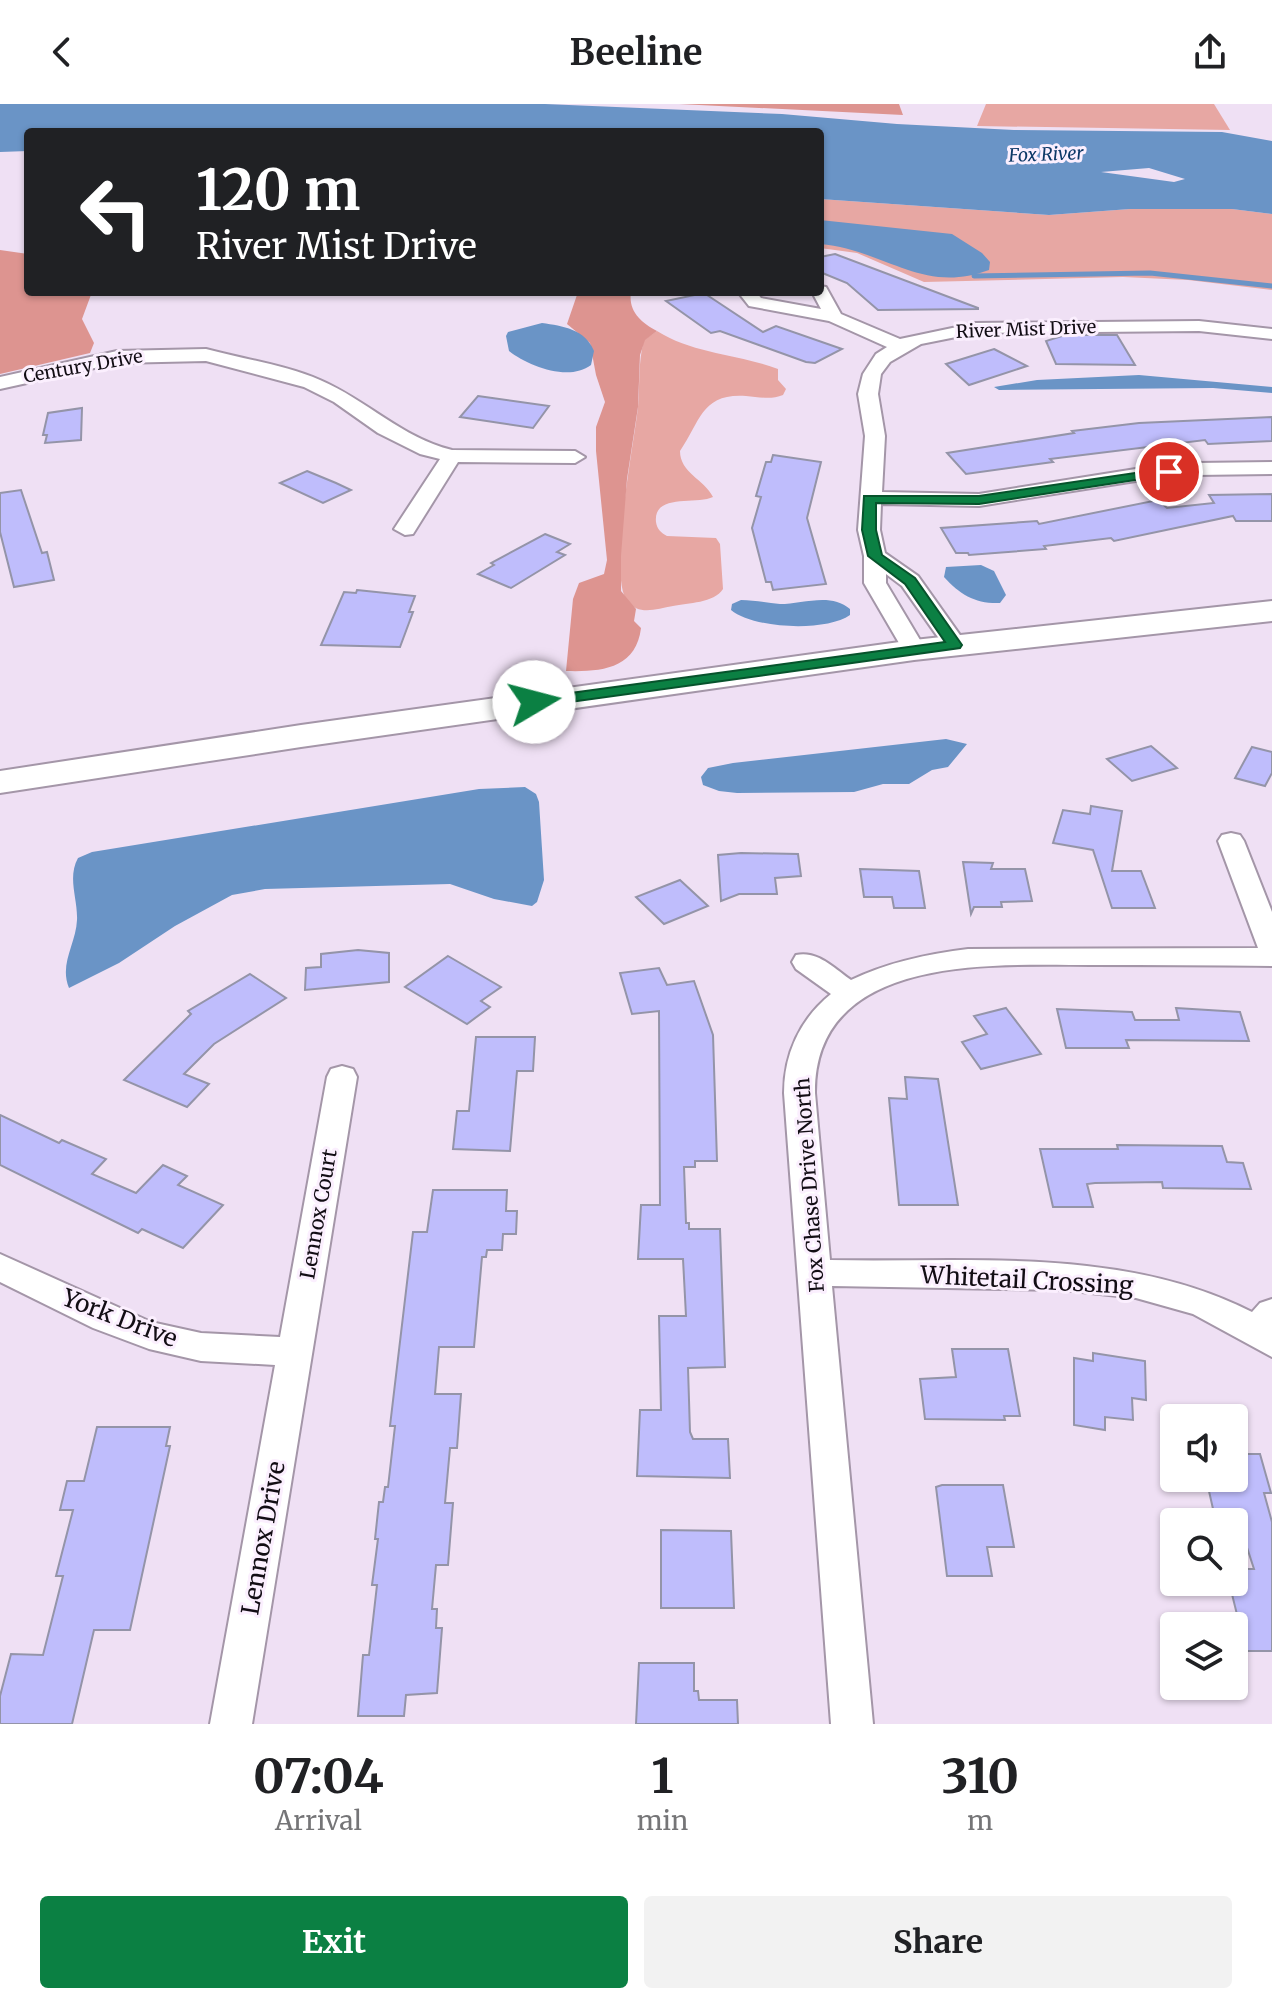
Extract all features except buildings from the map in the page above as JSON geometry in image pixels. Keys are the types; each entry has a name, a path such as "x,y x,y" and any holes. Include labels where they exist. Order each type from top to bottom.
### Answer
{"main road":[{"path":"0,782 301,736 914,650 1272,611"}],"street":[{"path":"750,296 755,302 770,307 834,317 900,346"},
{"path":"823,296 834,317"},
{"name":"River Mist Drive","path":"914,650 875,583 875,556 869,530 875,436 868,394 872,374 883,358 900,346 947,332 1011,327 1199,326 1272,334"},
{"name":"Century Drive","path":"0,383 117,357 206,355 311,383 427,450 452,456 575,457"},
{"path":"405,529 452,456"},
{"path":"869,498 979,500 1142,474 1196,469 1272,468"},
{"path":"875,556 910,581 955,645"},
{"path":"1231,841 1272,948"},
{"name":"Fox Chase Drive North","path":"852,1724 799,1075 807,1044 821,1021 852,994 901,969 939,960 995,956 1272,957"},
{"path":"806,962 852,994"},
{"name":"Lennox Court","path":"294,1352 342,1077"},
{"name":"York Drive","path":"0,1267 124,1325 168,1341 203,1348 294,1352"},
{"name":"Whitetail Crossing","path":"815,1273 1100,1278 1151,1286 1202,1301 1267,1329"},
{"name":"Lennox Drive","path":"231,1724 294,1352"}],"shaded area":[{"path":"679,104 899,104 903,115"},
{"path":"986,104 1214,104 1230,130 977,126"},
{"path":"824,199 1049,215 1130,209 1232,209 1272,214 1272,290 1188,280 1123,277 924,282 857,253 824,249"},
{"path":"0,250 24,253 24,296 91,296 82,319 94,343 90,353 0,374"},
{"path":"577,296 631,296 637,316 657,331 645,340 640,355 638,407 627,479 621,556 621,591 636,609 634,621 641,628 638,642 624,660 615,665 604,669 566,671 573,599 579,583 604,574 607,560 596,451 596,427 605,402 590,343 567,324"},
{"path":"657,331 686,345 778,369 778,380 786,389 783,395 774,397 731,396 720,399 711,404 699,419 680,451 681,459 713,497 668,503 657,513 656,522 667,536 716,538 720,544 723,589 707,600 648,610 637,609 627,601 620,564 642,348 644,340"}],"water":[{"name":"Fox River","path":"0,104 545,104 782,114 1014,130 1222,132 1272,141 1272,214 1232,209 1130,209 1049,215 824,199 824,128 24,128 24,151 0,152","holes":["1149,168 1185,179 1174,182 1101,172"]},
{"path":"824,220 952,234 982,253 990,262 989,270 944,277 904,269 824,245"},
{"path":"542,323 565,327 585,338 594,351 591,365 582,370 560,372 537,367 509,351 508,332"},
{"path":"1139,375 1272,387 1272,393 1213,388 999,390 994,387 1037,380"},
{"path":"981,565 994,571 1006,595 1000,603 969,597 944,577 946,567"},
{"path":"741,600 780,604 834,601 850,609 850,615 808,626 772,624 731,610 732,604"},
{"path":"946,739 967,744 948,767 932,770 909,784 883,784 854,792 737,793 703,785 701,777 708,768 733,763"},
{"path":"525,787 536,794 539,802 544,880 537,902 532,906 494,899 450,884 265,889 232,895 175,926 119,963 69,988 66,971 77,920 73,873 78,858 92,852 479,789"}],"waterway":[{"path":"974,276 1150,273 1272,286"}],"route":[{"path":"534,702 955,645 910,581 875,556 869,530 869,498 979,500 1169,472"}]}
